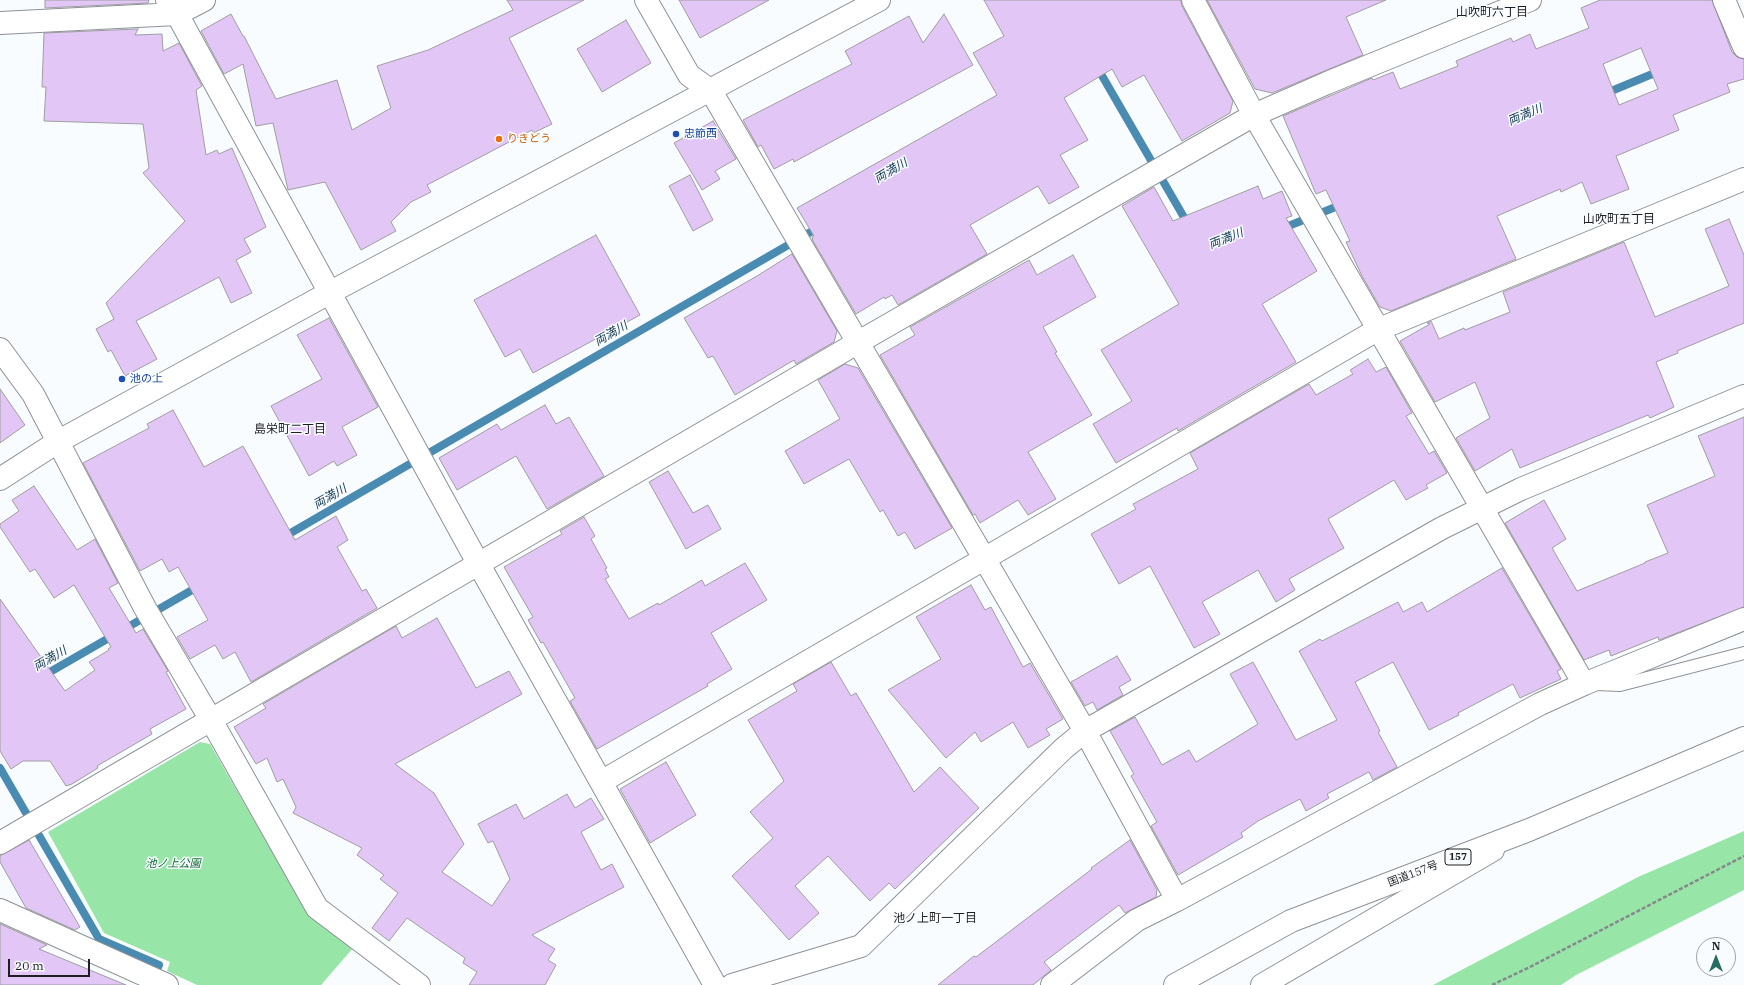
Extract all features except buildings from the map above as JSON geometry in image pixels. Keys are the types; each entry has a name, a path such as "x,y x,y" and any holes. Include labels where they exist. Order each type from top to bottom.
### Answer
{"main road":[{"path":"0,23 172,7 204,0"},
{"path":"646,0 689,75 711,91 1085,731 1177,900"},
{"path":"0,478 59,442 329,293 711,91 879,0"},
{"path":"1193,0 1254,115 1584,684"},
{"path":"0,843 858,343 1254,115 1327,83 1530,0"},
{"path":"1724,0 1742,41"},
{"path":"172,7 478,564 715,985"},
{"path":"601,782 983,558 1378,330 1744,179"},
{"path":"0,349 33,394 149,615 211,720 317,908 419,985"},
{"path":"732,985 861,946 1063,749 1085,731 1442,528 1522,489 1744,396"},
{"path":"1052,985 1137,920 1177,900 1533,708 1584,684 1744,619"},
{"name":"国道157号","path":"1175,985 1291,921 1529,830 1744,738"},
{"path":"1262,985 1529,830"},
{"path":"0,910 158,981"}],"lane":[{"path":"1584,684 1620,685 1744,653"}],"path":[{"path":"1492,985 1530,967 1744,856"}],"green space":[{"name":"池ノ上公園","path":"200,742 210,744 309,916 353,948 321,985 197,985 167,971 170,962 104,933 48,832"},
{"path":"1744,831 1744,890 1576,975 1561,985 1433,985 1638,877"}],"waterway":[{"name":"両満川","path":"1097,67 1189,226"},
{"name":"両満川","path":"1604,94 1662,70"},
{"name":"両満川","path":"1281,229 1343,204"},
{"name":"両満川","path":"282,538 821,226"},
{"name":"両満川","path":"43,676 199,586"},
{"name":"両満川","path":"0,768 99,939 159,965 153,978"}],"place":[{"name":"忠節西","path":"676,134"},
{"name":"りきどう","path":"499,139"},
{"name":"池の上","path":"122,379"}],"district":[{"name":"山吹町六丁目","path":"1492,13"},
{"name":"山吹町五丁目","path":"1619,220"},
{"name":"島栄町二丁目","path":"290,430"},
{"name":"池ノ上町一丁目","path":"935,919"}]}
